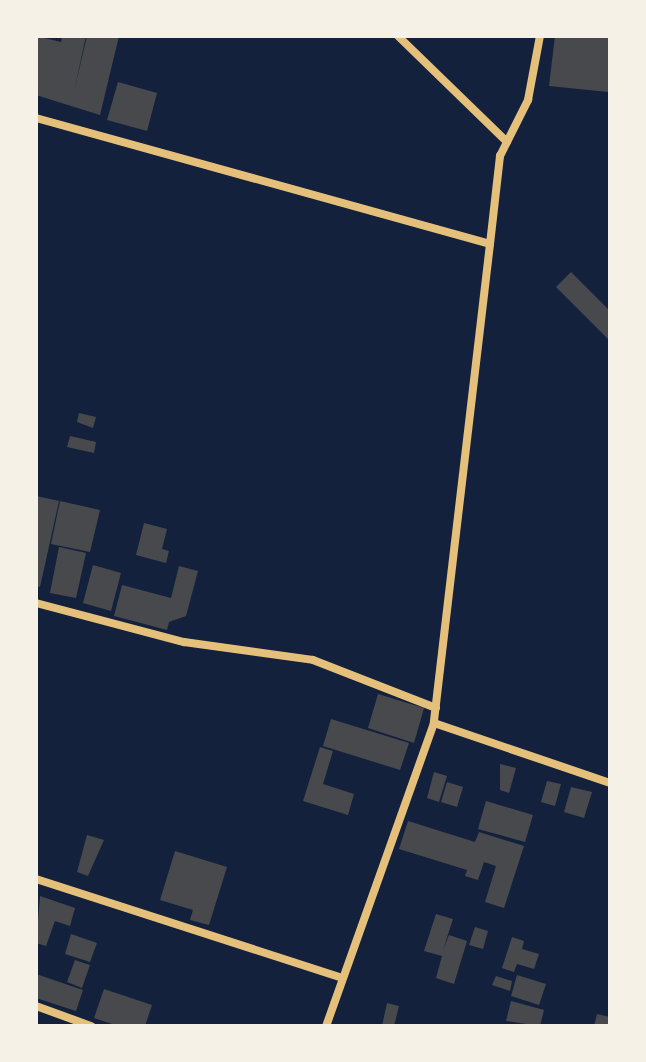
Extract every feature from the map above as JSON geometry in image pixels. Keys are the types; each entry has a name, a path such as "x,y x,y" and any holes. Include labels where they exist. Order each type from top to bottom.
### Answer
{"street":[{"path":"398,36 507,142"},
{"path":"326,1026 339,977 434,723 500,156 528,100 540,36"},
{"path":"36,118 490,244"},
{"path":"36,603 184,642 313,660 436,708"},
{"path":"434,723 610,783"},
{"path":"36,879 339,977"},
{"path":"36,1006 91,1026"}],"building":[{"path":"36,36 61,42 62,36 86,36 74,91 87,36 119,36 100,115 36,95"},
{"path":"555,36 610,36 608,92 549,86"},
{"path":"118,82 157,93 147,131 107,120"},
{"path":"571,272 610,311 608,339 556,287"},
{"path":"79,413 96,417 93,428 77,422"},
{"path":"70,436 96,442 94,453 67,447"},
{"path":"36,496 59,501 40,587 36,586"},
{"path":"60,501 100,510 90,552 51,544"},
{"path":"144,523 167,529 162,549 169,551 166,563 136,555"},
{"path":"59,547 86,553 76,598 50,593"},
{"path":"93,565 121,573 111,611 83,603"},
{"path":"179,566 198,571 186,616 169,622 167,630 114,616 122,585 171,598"},
{"path":"378,694 424,708 414,743 368,728"},
{"path":"331,719 409,743 400,770 323,746"},
{"path":"320,747 333,751 323,784 354,794 348,815 303,801"},
{"path":"500,764 516,768 509,793 500,790"},
{"path":"434,772 447,776 439,802 427,798"},
{"path":"547,781 561,784 555,806 541,802"},
{"path":"447,782 463,787 457,807 441,802"},
{"path":"571,787 592,792 584,818 564,812"},
{"path":"486,801 533,815 525,842 478,829"},
{"path":"408,821 475,842 479,832 524,846 504,908 485,902 496,866 484,862 478,880 465,876 467,870 399,849"},
{"path":"87,835 104,840 88,876 77,872"},
{"path":"175,851 227,867 209,925 190,920 193,910 160,900"},
{"path":"40,896 75,908 70,926 55,921 46,946 36,943"},
{"path":"436,914 453,919 443,950 449,935 467,941 454,984 436,978 442,956 424,951"},
{"path":"475,927 488,931 483,949 469,945"},
{"path":"71,934 97,943 90,962 65,954"},
{"path":"512,937 524,941 522,949 539,954 534,969 517,964 514,972 502,968"},
{"path":"75,960 90,965 82,988 67,982"},
{"path":"36,974 83,990 76,1011 36,998"},
{"path":"517,975 546,984 539,1005 511,996"},
{"path":"496,976 512,981 510,991 492,985"},
{"path":"104,989 152,1005 145,1026 118,1026 94,1018"},
{"path":"511,1001 544,1010 540,1026 506,1021"},
{"path":"387,1003 399,1006 394,1026 382,1026"},
{"path":"597,1014 610,1017 610,1026 594,1026"}]}
